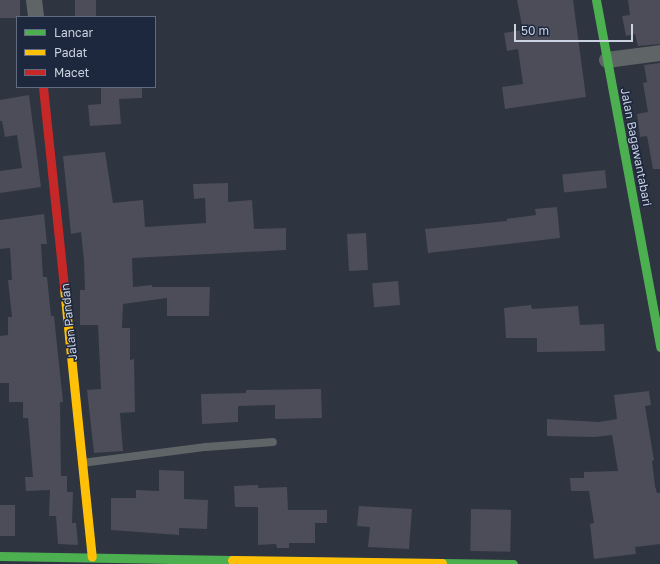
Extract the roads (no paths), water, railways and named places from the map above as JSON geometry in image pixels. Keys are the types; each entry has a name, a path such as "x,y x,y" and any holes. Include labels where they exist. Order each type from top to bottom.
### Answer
{"street":[{"path":"34,0 36,16"},
{"name":"Jalan Bagawantabari","path":"596,0 660,347"},
{"path":"607,60 660,53"},
{"name":"Jalan Pandan","path":"43,88 81,463 93,560"},
{"path":"0,556 93,560 513,564"}],"lane":[{"path":"81,463 206,447 273,442"}]}
